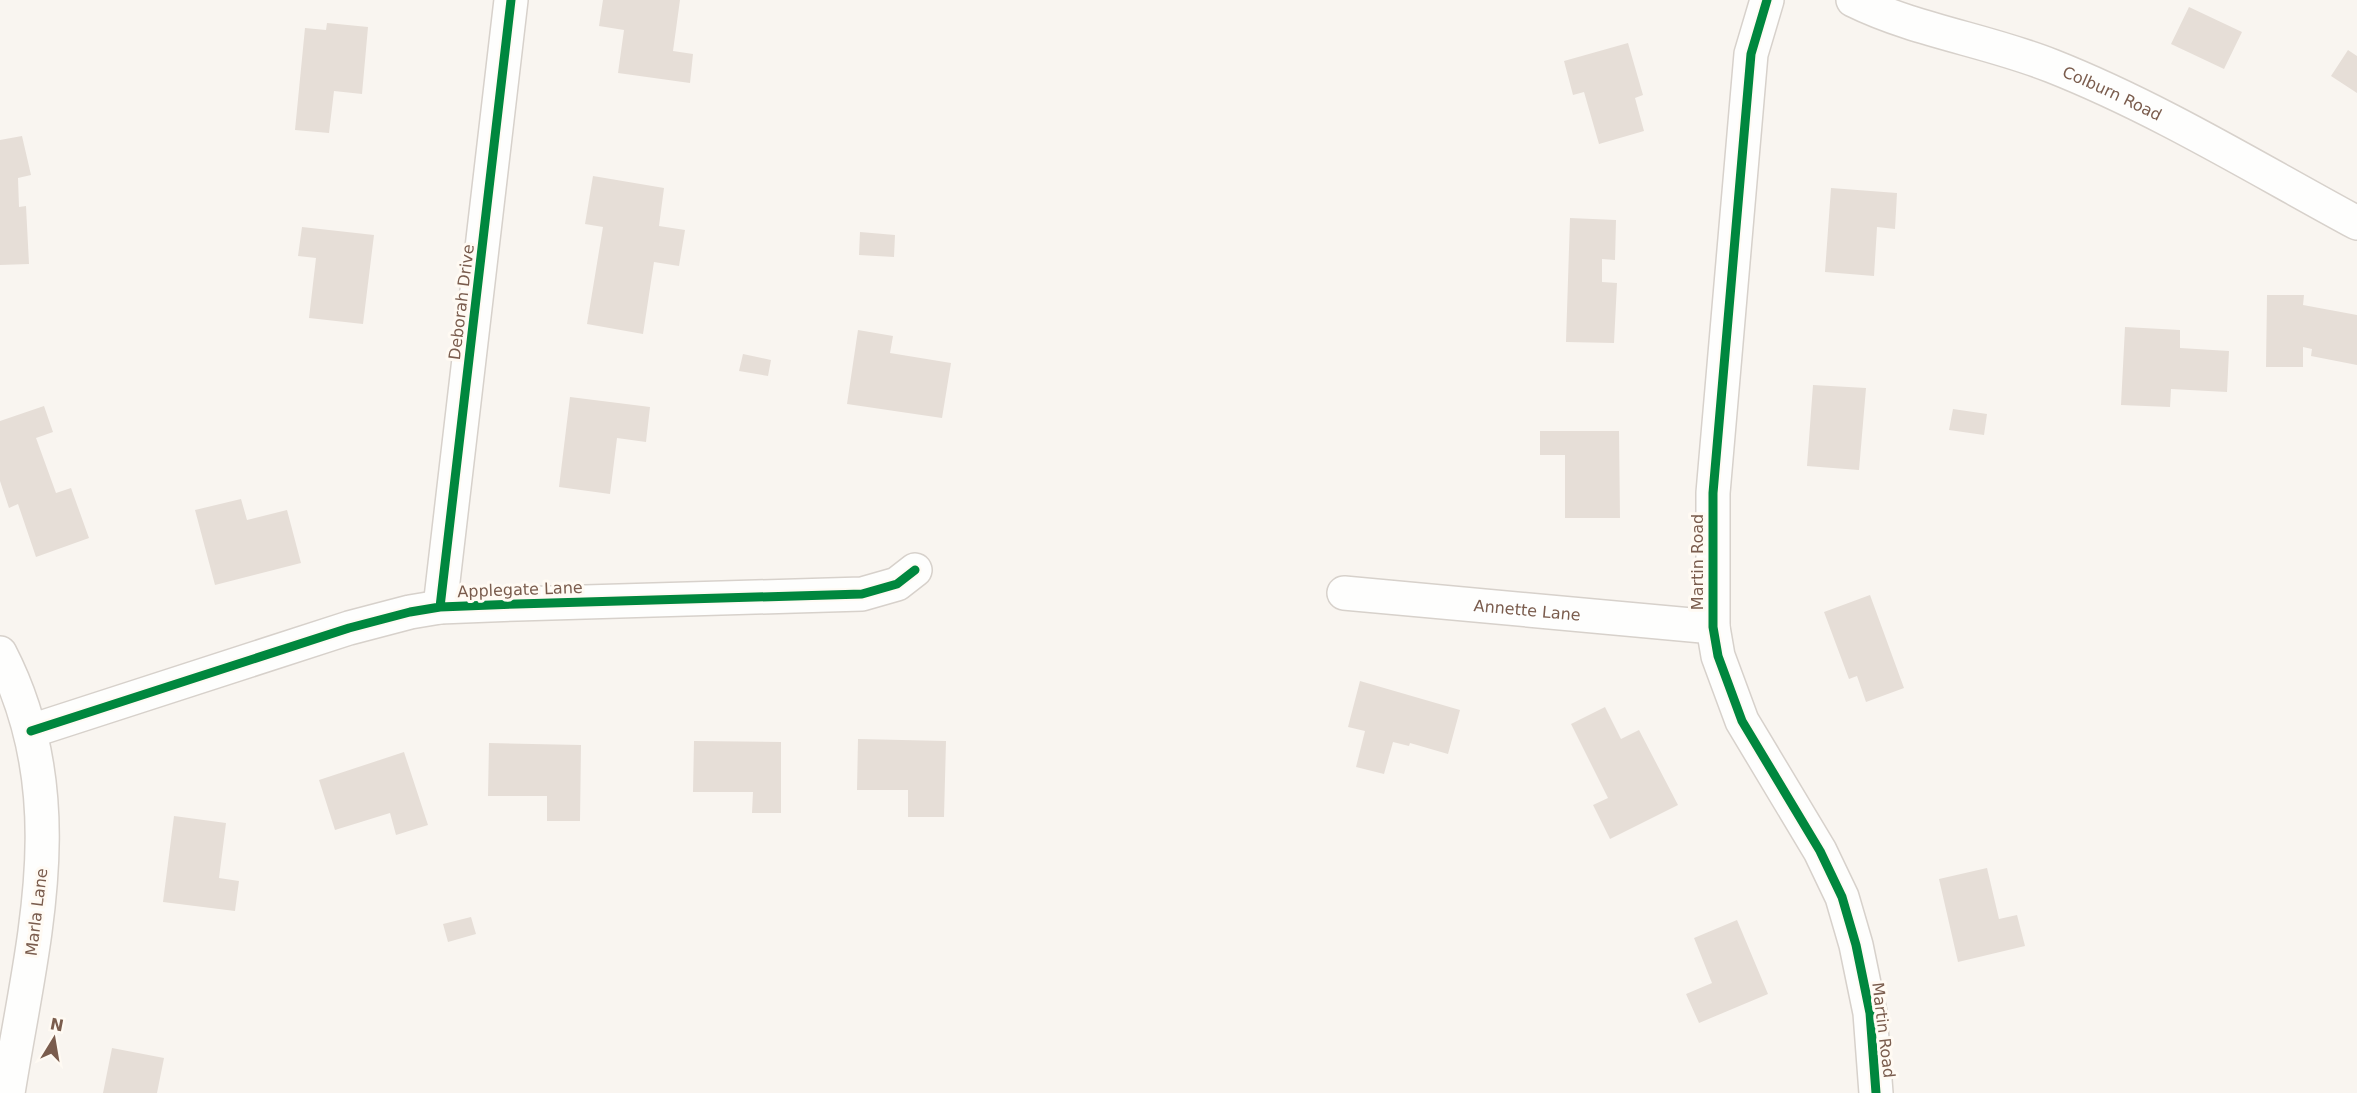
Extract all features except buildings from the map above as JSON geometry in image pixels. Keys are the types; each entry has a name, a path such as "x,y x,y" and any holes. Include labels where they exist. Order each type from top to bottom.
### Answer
{"street":[{"name":"Deborah Drive","path":"440,607 512,0"},
{"name":"Martin Road","path":"1767,0 1751,54 1713,493 1713,627 1718,656 1742,721 1820,851 1842,897 1856,945 1870,1013 1876,1093"},
{"name":"Colburn Road","path":"1853,0 1900,19 2016,53 2082,78 2357,223"},
{"name":"Applegate Lane","path":"31,731 350,628 410,612 440,607 862,594 897,584 915,570"},
{"name":"Annette Lane","path":"1344,593 1713,627"},
{"name":"Marla Lane","path":"0,652 31,731 43,800 42,870 8,1093"}],"cycle path":[{"path":"440,607 511,0"},
{"path":"1767,0 1751,54 1713,493 1713,627 1718,656 1742,721 1820,851 1842,897 1856,945 1870,1013 1876,1093"},
{"path":"31,731 349,628 410,612 440,607 862,594 897,584 915,570"}]}
